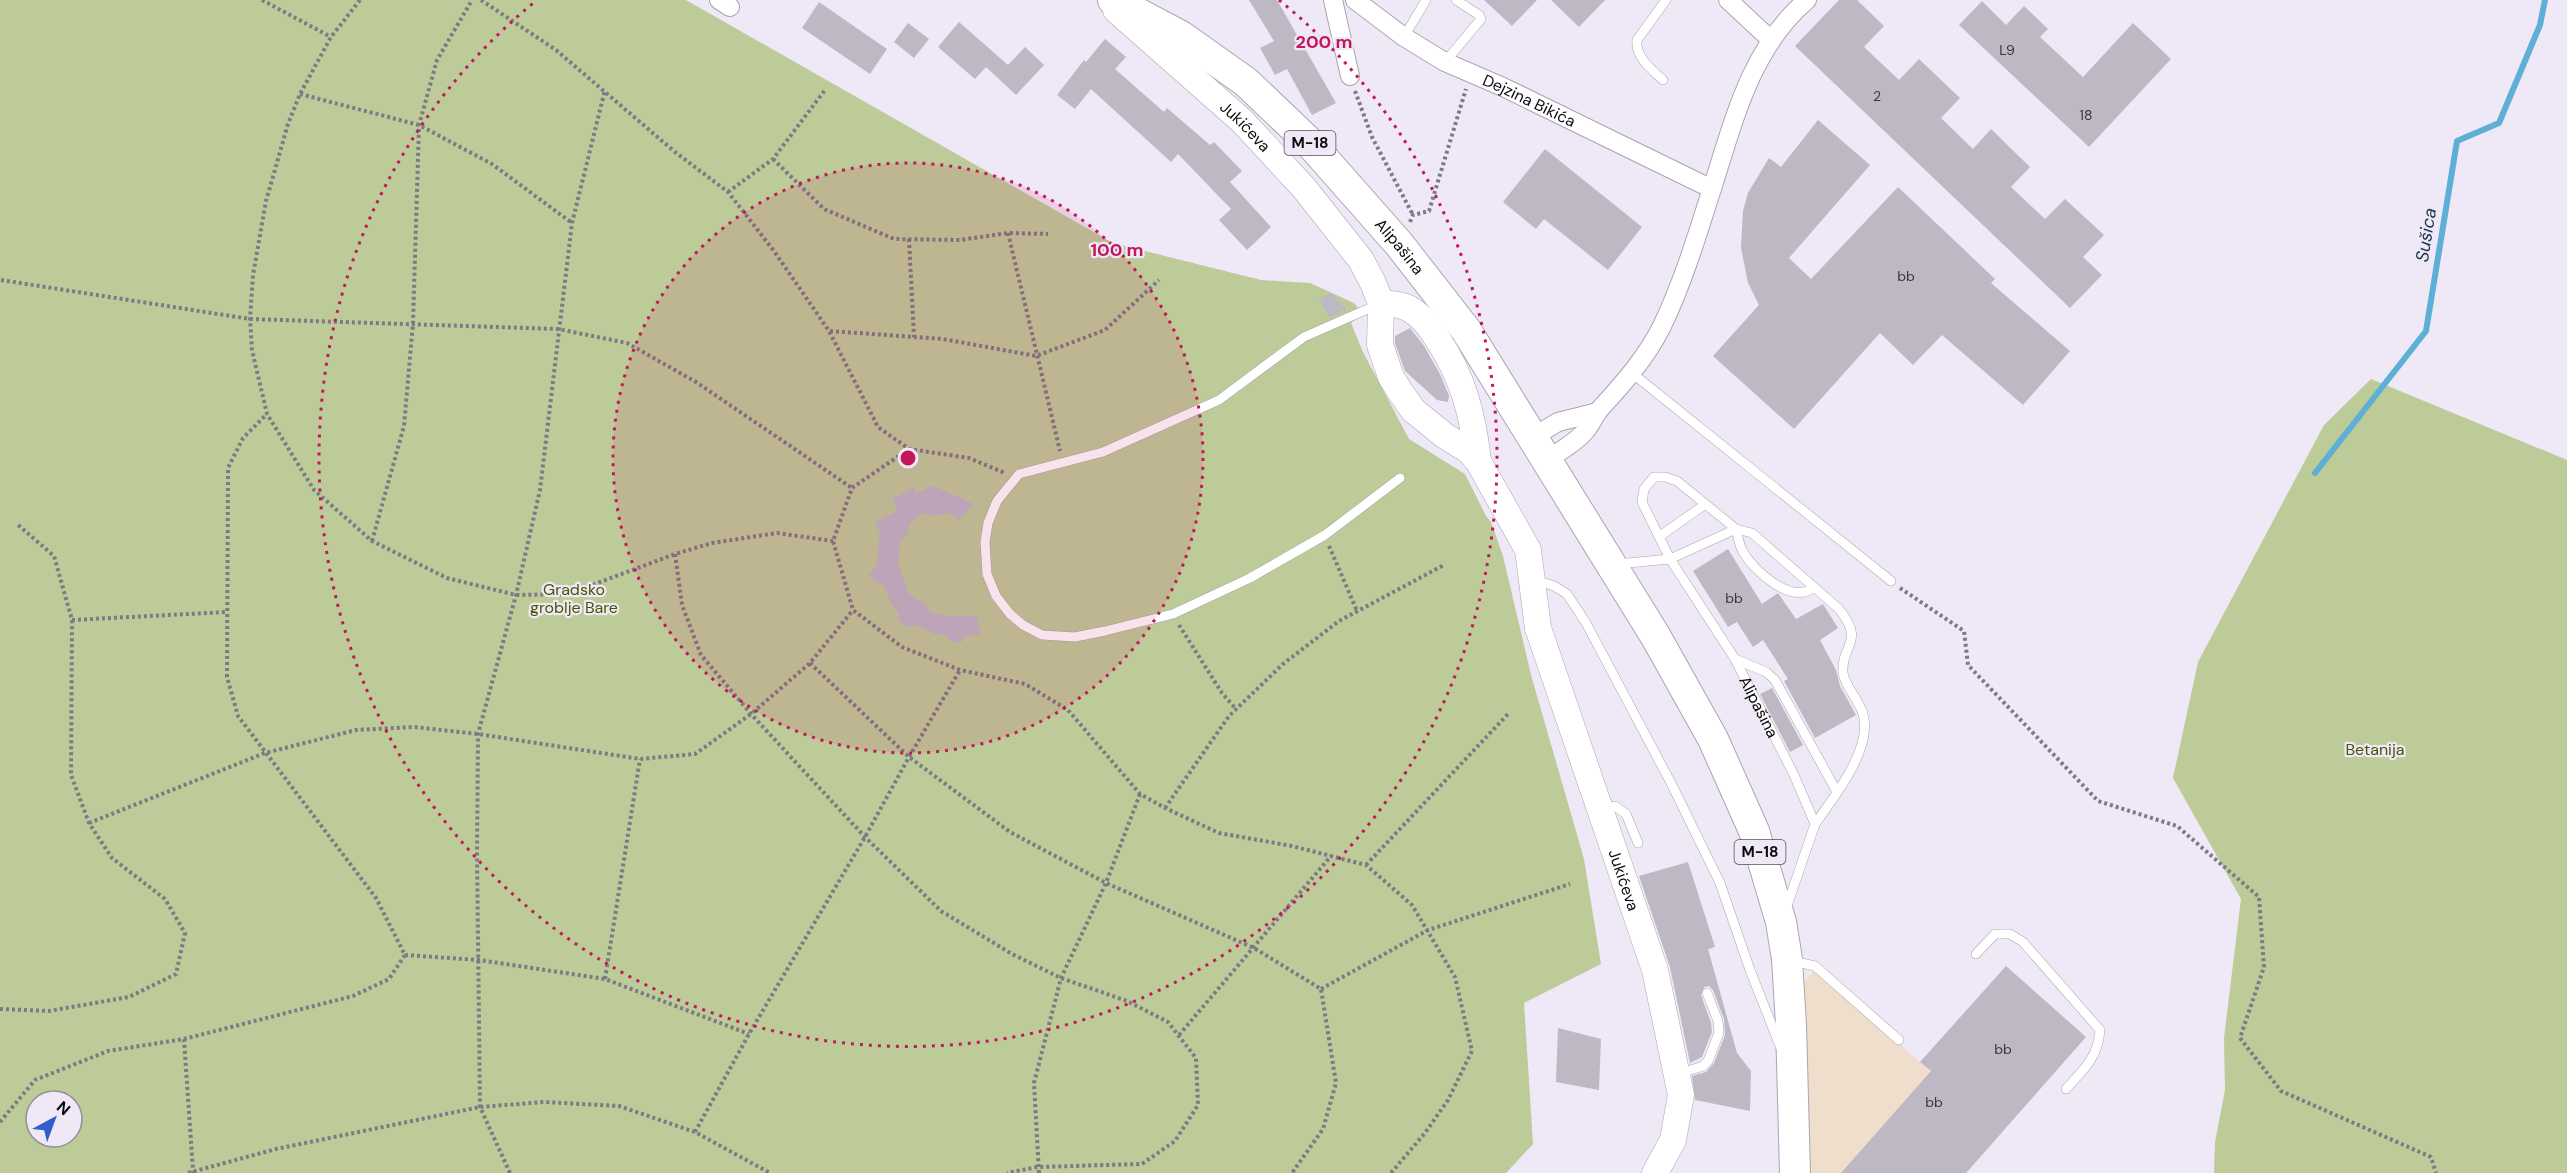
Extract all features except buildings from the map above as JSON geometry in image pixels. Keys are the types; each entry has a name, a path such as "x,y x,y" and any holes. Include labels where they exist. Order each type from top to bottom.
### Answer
{"main road":[{"name":"Alipašina","path":"1113,0 1181,36 1246,82 1309,142 1428,280 1466,330 1656,637 1713,739 1754,831 1781,922 1786,959 1795,1173"}],"street":[{"name":"Jukićeva","path":"1104,0 1242,121 1304,188 1361,261 1381,303 1380,345 1391,377 1413,410 1445,436 1468,450 1478,461 1523,538 1531,564 1538,628 1655,970 1681,1095 1673,1140 1655,1173"},
{"path":"1333,0 1350,76"},
{"name":"Dejzina Bikića","path":"1355,0 1404,37 1445,62 1471,72 1712,189"},
{"path":"1728,0 1771,40"},
{"path":"1540,448 1586,431 1598,412 1632,373 1662,327 1695,243 1736,112 1753,72 1771,40 1791,14 1807,0"},
{"name":"Jukićeva","path":"1381,303 1406,307 1418,315 1445,351 1463,384 1478,461"},
{"path":"1540,448 1558,422 1598,412"}],"lane":[{"path":"1404,37 1426,0"},
{"path":"1445,62 1481,19 1479,15 1456,0"},
{"path":"1664,80 1648,67 1636,45 1637,40 1666,0"},
{"path":"1381,303 1304,337 1219,400 1128,442 1062,464 1019,474 997,501 988,523 985,542 987,574 996,596 1023,625 1042,635 1075,637 1173,614 1250,579 1325,535 1400,478"},
{"path":"1632,373 1891,581"},
{"name":"Alipašina","path":"1704,505 1677,481 1665,477 1654,477 1644,489 1642,502 1670,559 1736,659 1794,775 1815,824 1781,922"},
{"path":"1660,536 1704,505 1736,529 1752,533 1839,609 1849,621 1852,631 1849,650 1843,666 1843,676 1860,706 1865,728 1863,742 1837,792 1815,824"},
{"path":"1611,565 1670,559 1736,529"},
{"path":"1736,529 1741,550 1751,564 1772,581 1786,590 1799,594 1806,593 1813,588"},
{"path":"1534,588 1545,583 1567,594 1586,623 1672,785 1720,883 1750,970 1791,1074"},
{"path":"1736,659 1766,672 1775,680 1837,792"},
{"path":"1600,811 1615,806 1626,814 1638,843"},
{"path":"1976,954 1995,934 2010,934 2023,942 2100,1030 2093,1060 2066,1089"},
{"path":"1786,959 1815,966 1899,1040"},
{"path":"1676,1074 1703,1066 1711,1055 1719,1026 1707,993"}],"path":[{"path":"262,0 330,37"},
{"path":"360,0 330,37 300,94 288,124 266,201 253,275 250,319 252,350 267,414 314,490 372,540 447,579 516,595 568,594 675,554 712,543 777,533 832,541"},
{"path":"372,540 404,426 413,323 419,125 437,60 472,0"},
{"path":"481,0 556,50 675,152 728,192 774,251 829,331 878,427 909,449 969,458 996,467 1015,478"},
{"path":"1429,212 1471,72"},
{"path":"1350,76 1372,137 1413,215"},
{"path":"510,1173 480,1107 478,735 516,595 540,490 558,329 573,223 605,90"},
{"path":"728,192 773,159 825,90"},
{"path":"300,94 419,125 492,164 573,223"},
{"path":"773,159 824,209 894,239 960,240 1008,233 1048,234"},
{"path":"1008,233 1062,464"},
{"path":"909,239 914,337"},
{"path":"1,280 250,319 558,329 627,343 696,382 852,488"},
{"path":"829,331 942,339 1036,356 1105,330 1159,280"},
{"path":"267,414 243,438 228,468 227,677 238,716 376,898 405,955"},
{"path":"909,449 852,488 832,541 853,610 902,646 960,670 1025,684 1068,710 1140,794 1165,808 1219,834 1292,846 1366,865 1412,905 1455,977 1472,1051 1448,1100 1425,1133 1391,1173"},
{"path":"0,1009 49,1011 129,997 176,974 185,933 165,899 112,858 89,823 71,775 72,620 54,556 17,524"},
{"path":"1325,535 1357,611"},
{"path":"675,554 682,605 701,655 865,837 941,911 1012,954 1061,978 1127,1001 1168,1022 1196,1058 1198,1105 1175,1141 1142,1164 1037,1167 1007,1173"},
{"path":"1165,808 1229,716 1283,664 1339,621 1444,565"},
{"path":"1891,581 1964,631 1968,665 2098,801 2177,826 2259,897 2264,968 2240,1038 2281,1091 2431,1157 2436,1173"},
{"path":"89,823 265,753 356,730 414,727 640,759 695,754 752,714 810,663 853,610"},
{"path":"72,620 227,612"},
{"path":"1173,614 1200,660 1236,709"},
{"path":"810,663 909,757 1010,832 1106,883 1254,948 1321,989 1336,1083 1323,1129 1292,1173"},
{"path":"695,1132 748,1034 865,837 960,670"},
{"path":"1366,865 1508,714"},
{"path":"605,979 640,759"},
{"path":"1039,1173 1034,1083 1061,978 1106,883 1140,794"},
{"path":"1179,1035 1331,856"},
{"path":"1321,989 1428,930 1570,884"},
{"path":"405,955 479,960 605,979 748,1034"},
{"path":"0,1122 35,1080 108,1052 184,1039 353,996 389,979 405,955"},
{"path":"184,1039 193,1172 276,1149 480,1107 544,1102 619,1106 695,1132 770,1173"}],"shaded area":[{"path":"1815,969 2001,1134 1966,1173 1801,1173 1796,992"}],"green space":[{"name":"Gradsko groblje Bare","path":"0,0 686,0 1113,243 1261,280 1310,283 1354,303 1363,314 1351,323 1363,352 1409,439 1465,474 1491,522 1503,556 1531,675 1584,859 1601,964 1524,1003 1533,1144 1506,1173 0,1173"},
{"name":"Betanija","path":"2371,379 2567,460 2567,1173 2214,1173 2215,1142 2225,1090 2224,1038 2241,899 2173,778 2198,662 2324,425"}],"waterway":[{"name":"Sušica","path":"2315,473 2426,331 2457,141 2499,123 2540,25 2545,0"}]}
